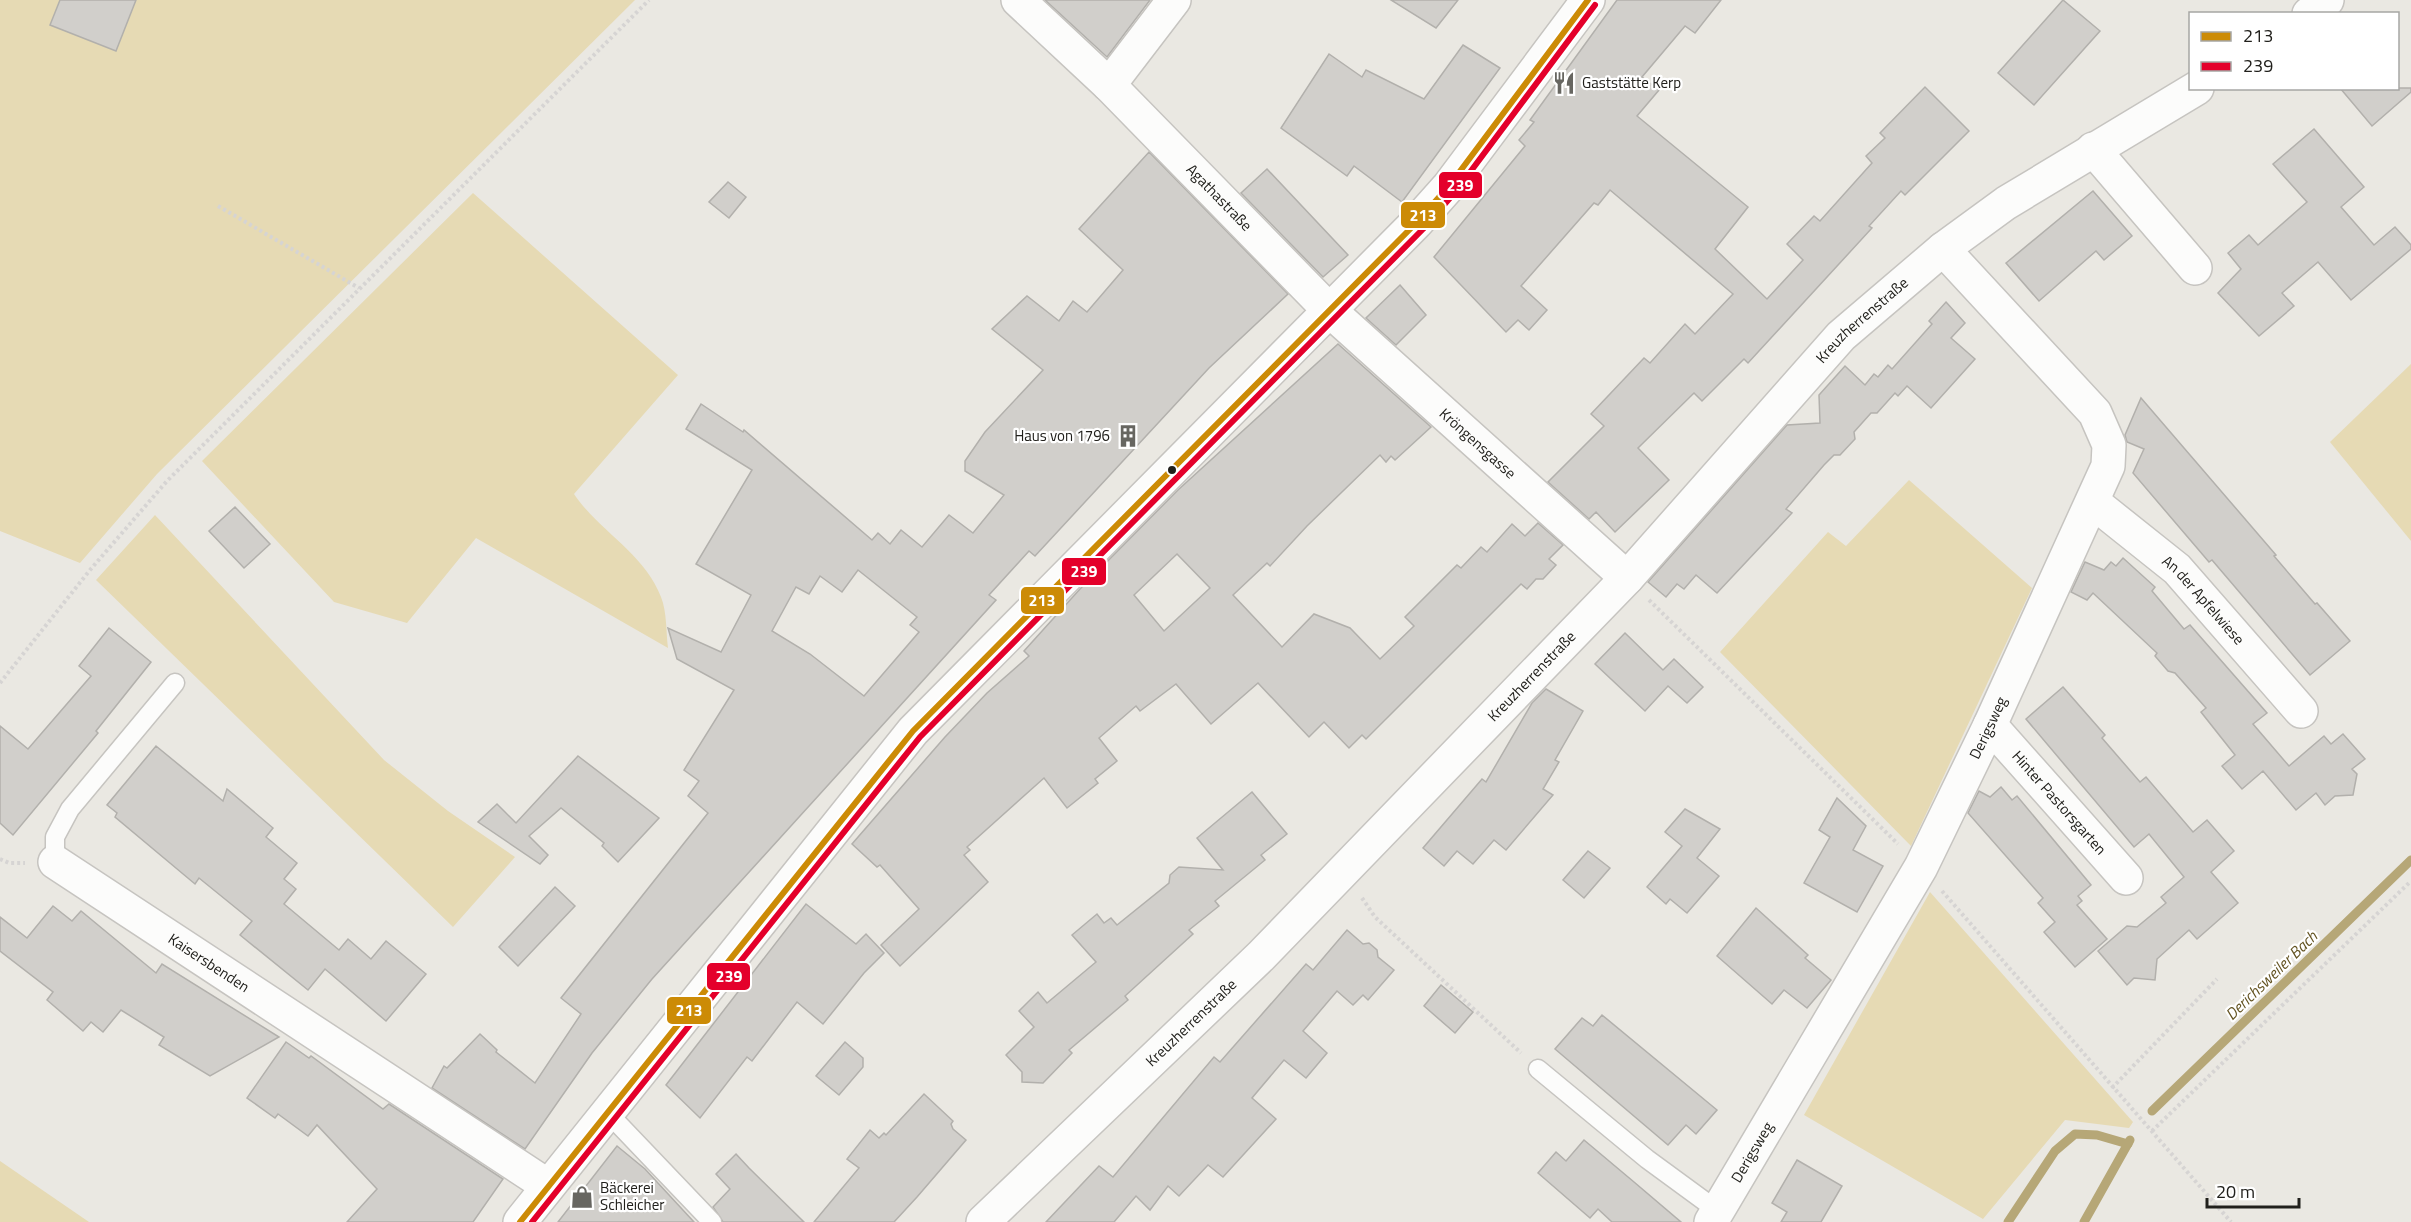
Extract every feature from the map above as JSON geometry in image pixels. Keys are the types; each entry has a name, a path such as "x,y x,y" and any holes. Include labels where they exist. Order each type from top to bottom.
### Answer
{"street":[{"name":"Agathastraße","path":"1018,0 1109,85 1328,309"},
{"path":"1109,85 1174,0"},
{"path":"520,1222 913,731 1328,309 1416,223 1449,186 1588,0"},
{"path":"2312,12 2327,0"},
{"name":"Kreuzherrenstraße","path":"984,1222 1261,956 1627,578 1841,336 1943,249 2006,202 2194,90"},
{"path":"2093,149 2195,268"},
{"name":"Derigsweg","path":"1714,1216 1921,867 1990,726 2108,466 2109,446 2095,413 1943,249"},
{"name":"Kröngensgasse","path":"1328,309 1627,578"},
{"name":"An der Apfelwiese","path":"2093,502 2177,569 2301,711"},
{"name":"Hinter Pastorsgarten","path":"1990,726 2126,878"},
{"name":"Kaisersbenden","path":"55,862 548,1186"}],"lane":[{"name":"Kaisersbenden","path":"55,862 55,837 70,808 175,683"},
{"path":"1538,1069 1714,1216"},
{"path":"607,1112 712,1222"}],"path":[{"path":"0,683 90,570 166,481 649,0"},
{"path":"218,206 359,288"},
{"path":"1627,578 1921,867 2231,1222"},
{"path":"1352,862 1359,890 1366,906 1375,917 1538,1069"},
{"path":"2152,1131 2411,881"},
{"path":"2112,1088 2217,979"}],"shaded area":[{"path":"0,0 635,0 157,474 80,563 0,531"},
{"path":"473,193 678,375 574,494 596,520 633,555 654,582 664,609 668,648 476,538 407,623 334,602 202,461"},
{"path":"2411,364 2411,541 2330,442"},
{"path":"1909,480 2032,588 1911,846 1720,652 1828,532 1846,546"},
{"path":"155,515 384,760 448,811 515,857 453,927 96,580"},
{"path":"1930,892 2133,1122 2129,1128 2065,1120 1983,1219 1804,1115"},
{"path":"0,1161 89,1222 0,1222"}],"building":[{"path":"60,0 136,0 116,51 50,25"},
{"path":"1045,0 1150,0 1107,57"},
{"path":"1391,0 1458,0 1436,28"},
{"path":"1617,0 1721,0 1695,33 1685,26 1642,77 1659,90 1637,116 1748,207 1715,249 1767,299 1803,260 1787,244 1814,216 1820,221 1872,163 1866,156 1885,138 1880,133 1925,87 1969,131 1905,195 1901,191 1869,226 1872,228 1748,363 1744,359 1702,401 1694,393 1638,448 1669,480 1615,532 1596,512 1589,519 1548,482 1604,426 1591,414 1644,358 1650,363 1685,324 1695,334 1733,294 1610,190 1598,205 1594,203 1521,286 1547,310 1529,330 1518,320 1506,332 1434,257 1525,146 1519,140 1534,122 1530,120"},
{"path":"2063,0 2100,31 2034,105 1998,73"},
{"path":"1463,45 1500,68 1402,202 1354,166 1347,176 1281,128 1329,54 1362,77 1366,70 1424,99"},
{"path":"2411,88 2411,92 2372,126 2342,90"},
{"path":"2314,129 2364,187 2341,207 2374,245 2395,227 2411,245 2411,249 2351,300 2318,262 2282,293 2294,306 2259,336 2218,293 2241,269 2228,253 2249,235 2258,245 2307,202 2273,164"},
{"path":"1149,152 1288,294 1209,368 1035,556 1029,551 989,595 996,600 652,979 592,1053 525,1149 432,1088 444,1066 447,1068 480,1034 497,1050 496,1052 535,1083 581,1014 561,998 708,813 688,796 699,781 684,770 734,690 677,659 668,628 721,652 751,595 696,564 752,470 686,429 701,404 743,432 744,430 872,540 878,533 890,544 901,530 922,547 949,515 973,533 1004,495 965,471 965,461 985,432 1043,370 992,329 1027,296 1059,321 1073,301 1087,312 1123,270 1079,229","holes":["858,570 917,617 910,625 919,632 864,696 810,654 772,631 796,587 809,594 820,576 842,592"]},
{"path":"1267,169 1348,255 1323,277 1241,193"},
{"path":"728,182 746,197 729,218 709,202"},
{"path":"2093,191 2132,236 2104,260 2096,251 2039,301 2006,263"},
{"path":"1400,285 1426,315 1396,345 1366,318"},
{"path":"1946,302 1965,323 1951,338 1975,359 1931,408 1907,386 1898,396 1895,393 1877,413 1871,413 1854,432 1855,439 1840,455 1834,455 1824,465 1786,509 1792,513 1717,593 1696,575 1684,589 1677,584 1666,597 1648,582 1787,425 1820,423 1819,395 1845,366 1865,385 1874,374 1878,377 1888,365 1892,369 1932,324 1929,321"},
{"path":"1338,344 1431,427 1395,460 1391,456 1386,462 1380,455 1307,526 1270,566 1267,563 1233,595 1282,647 1314,614 1350,628 1380,659 1414,626 1405,617 1457,565 1461,568 1481,547 1487,552 1512,524 1525,536 1538,523 1563,545 1549,559 1556,565 1543,579 1536,579 1527,589 1521,584 1366,739 1362,735 1349,748 1324,722 1309,737 1258,683 1211,724 1176,684 1140,711 1136,706 1099,738 1117,761 1095,779 1098,783 1067,808 1044,778 967,847 970,850 964,855 988,882 900,966 881,945 919,909 880,865 877,867 852,844 945,737 987,693 1029,656 1024,651 1080,589 1178,490","holes":["1177,554 1210,588 1164,631 1134,595"]},
{"path":"2141,398 2276,555 2274,556 2315,604 2317,603 2350,641 2310,675 2212,560 2209,562 2133,473 2144,449 2127,442 2125,435"},
{"path":"235,507 270,544 244,568 209,531"},
{"path":"2123,558 2155,587 2152,591 2184,629 2190,625 2267,713 2253,724 2289,766 2324,736 2331,744 2343,734 2365,759 2352,769 2357,774 2353,795 2335,796 2325,805 2316,793 2296,810 2263,771 2242,789 2222,766 2235,755 2201,712 2206,708 2175,673 2168,671 2155,656 2157,653 2093,593 2087,600 2071,592 2085,562 2104,570 2111,562 2116,566"},
{"path":"109,628 151,662 96,731 98,733 13,835 0,823 0,726 28,749 91,676 79,666"},
{"path":"1625,633 1663,670 1674,659 1703,687 1687,703 1668,686 1645,711 1595,664"},
{"path":"2063,687 2105,735 2102,738 2140,782 2146,777 2193,832 2207,820 2234,851 2211,872 2238,903 2197,939 2189,930 2157,959 2155,980 2134,978 2127,985 2098,951 2127,926 2137,927 2166,903 2161,897 2184,877 2149,834 2134,847 2026,719"},
{"path":"1546,689 1583,711 1555,760 1559,762 1543,789 1553,795 1506,850 1494,840 1473,864 1457,851 1444,866 1423,848 1482,779 1486,782 1532,703"},
{"path":"156,746 223,801 227,789 273,828 266,837 297,863 284,879 296,889 284,904 339,950 348,939 371,959 386,941 426,974 386,1021 325,969 308,990 240,935 252,921 199,878 195,884 115,817 117,813 107,805"},
{"path":"578,756 659,818 618,862 602,846 604,843 561,808 529,836 548,855 540,864 478,822 497,804 516,823"},
{"path":"2001,787 2012,800 2017,796 2091,885 2078,896 2082,901 2077,905 2107,939 2075,967 2044,932 2055,922 2038,903 2043,898 1968,813 1979,791 1990,797"},
{"path":"1252,792 1287,834 1261,855 1265,860 1215,901 1219,906 1189,930 1193,934 1125,996 1128,1000 1069,1050 1072,1053 1043,1083 1022,1082 1022,1072 1006,1055 1034,1027 1019,1011 1038,992 1047,1003 1096,962 1072,935 1097,914 1104,923 1111,918 1117,925 1169,883 1170,875 1179,867 1223,870 1197,838"},
{"path":"1837,798 1866,826 1853,850 1883,866 1857,912 1804,883 1830,837 1819,830"},
{"path":"1685,809 1720,829 1697,858 1719,876 1687,913 1670,899 1666,904 1647,887 1682,846 1665,832"},
{"path":"1588,851 1610,868 1584,898 1563,880"},
{"path":"555,887 575,906 518,966 499,947"},
{"path":"806,904 856,944 866,934 884,953 864,973 823,1024 797,1002 752,1061 747,1057 700,1118 666,1085"},
{"path":"53,906 72,921 81,911 156,973 162,964 279,1037 210,1076 159,1045 164,1037 121,1010 103,1032 91,1022 83,1031 47,1000 53,992 0,951 0,917 27,938"},
{"path":"1756,908 1808,955 1805,958 1831,980 1807,1008 1784,990 1772,1004 1717,956"},
{"path":"1347,930 1363,944 1369,943 1377,950 1378,957 1394,970 1368,1000 1363,995 1353,1005 1337,991 1303,1031 1327,1053 1306,1078 1284,1060 1252,1098 1276,1119 1223,1177 1208,1165 1179,1196 1168,1186 1150,1210 1136,1196 1114,1222 1046,1222 1099,1166 1113,1177 1214,1057 1220,1062 1306,964 1313,970"},
{"path":"1441,985 1473,1012 1455,1033 1424,1006"},
{"path":"1602,1015 1717,1110 1696,1134 1686,1125 1668,1145 1555,1049 1582,1018 1593,1026"},
{"path":"286,1042 309,1058 311,1056 383,1109 389,1104 503,1179 473,1222 347,1222 377,1189 317,1125 308,1136 278,1114 275,1118 247,1098"},
{"path":"845,1042 863,1058 863,1067 839,1095 816,1076"},
{"path":"924,1094 953,1121 951,1124 953,1129 966,1140 894,1222 814,1222 859,1168 847,1159 870,1130 879,1138 884,1133 886,1135"},
{"path":"1584,1140 1681,1222 1612,1222 1598,1209 1590,1218 1538,1173 1556,1152 1566,1161"},
{"path":"617,1146 645,1169 694,1222 558,1222"},
{"path":"736,1154 804,1222 723,1222 713,1207 730,1189 716,1174"},
{"path":"1797,1160 1842,1186 1821,1222 1781,1222 1787,1212 1772,1203"}],"waterway":[{"name":"Derichsweiler Bach","path":"2152,1111 2411,860"},
{"path":"2008,1222 2055,1151 2075,1134 2097,1135 2128,1144"},
{"path":"2084,1222 2130,1140"}],"transit line":[{"name":"213","path":"520,1222 913,731 1416,223 1449,186 1588,0"},
{"name":"239","path":"532,1222 920,737 1423,229 1456,191 1595,5"}],"place":[{"name":"Gaststätte Kerp","path":"1564,83"},
{"name":"Haus von 1796","path":"1128,436"},
{"name":"Bäckerei Schleicher","path":"582,1197"}]}
